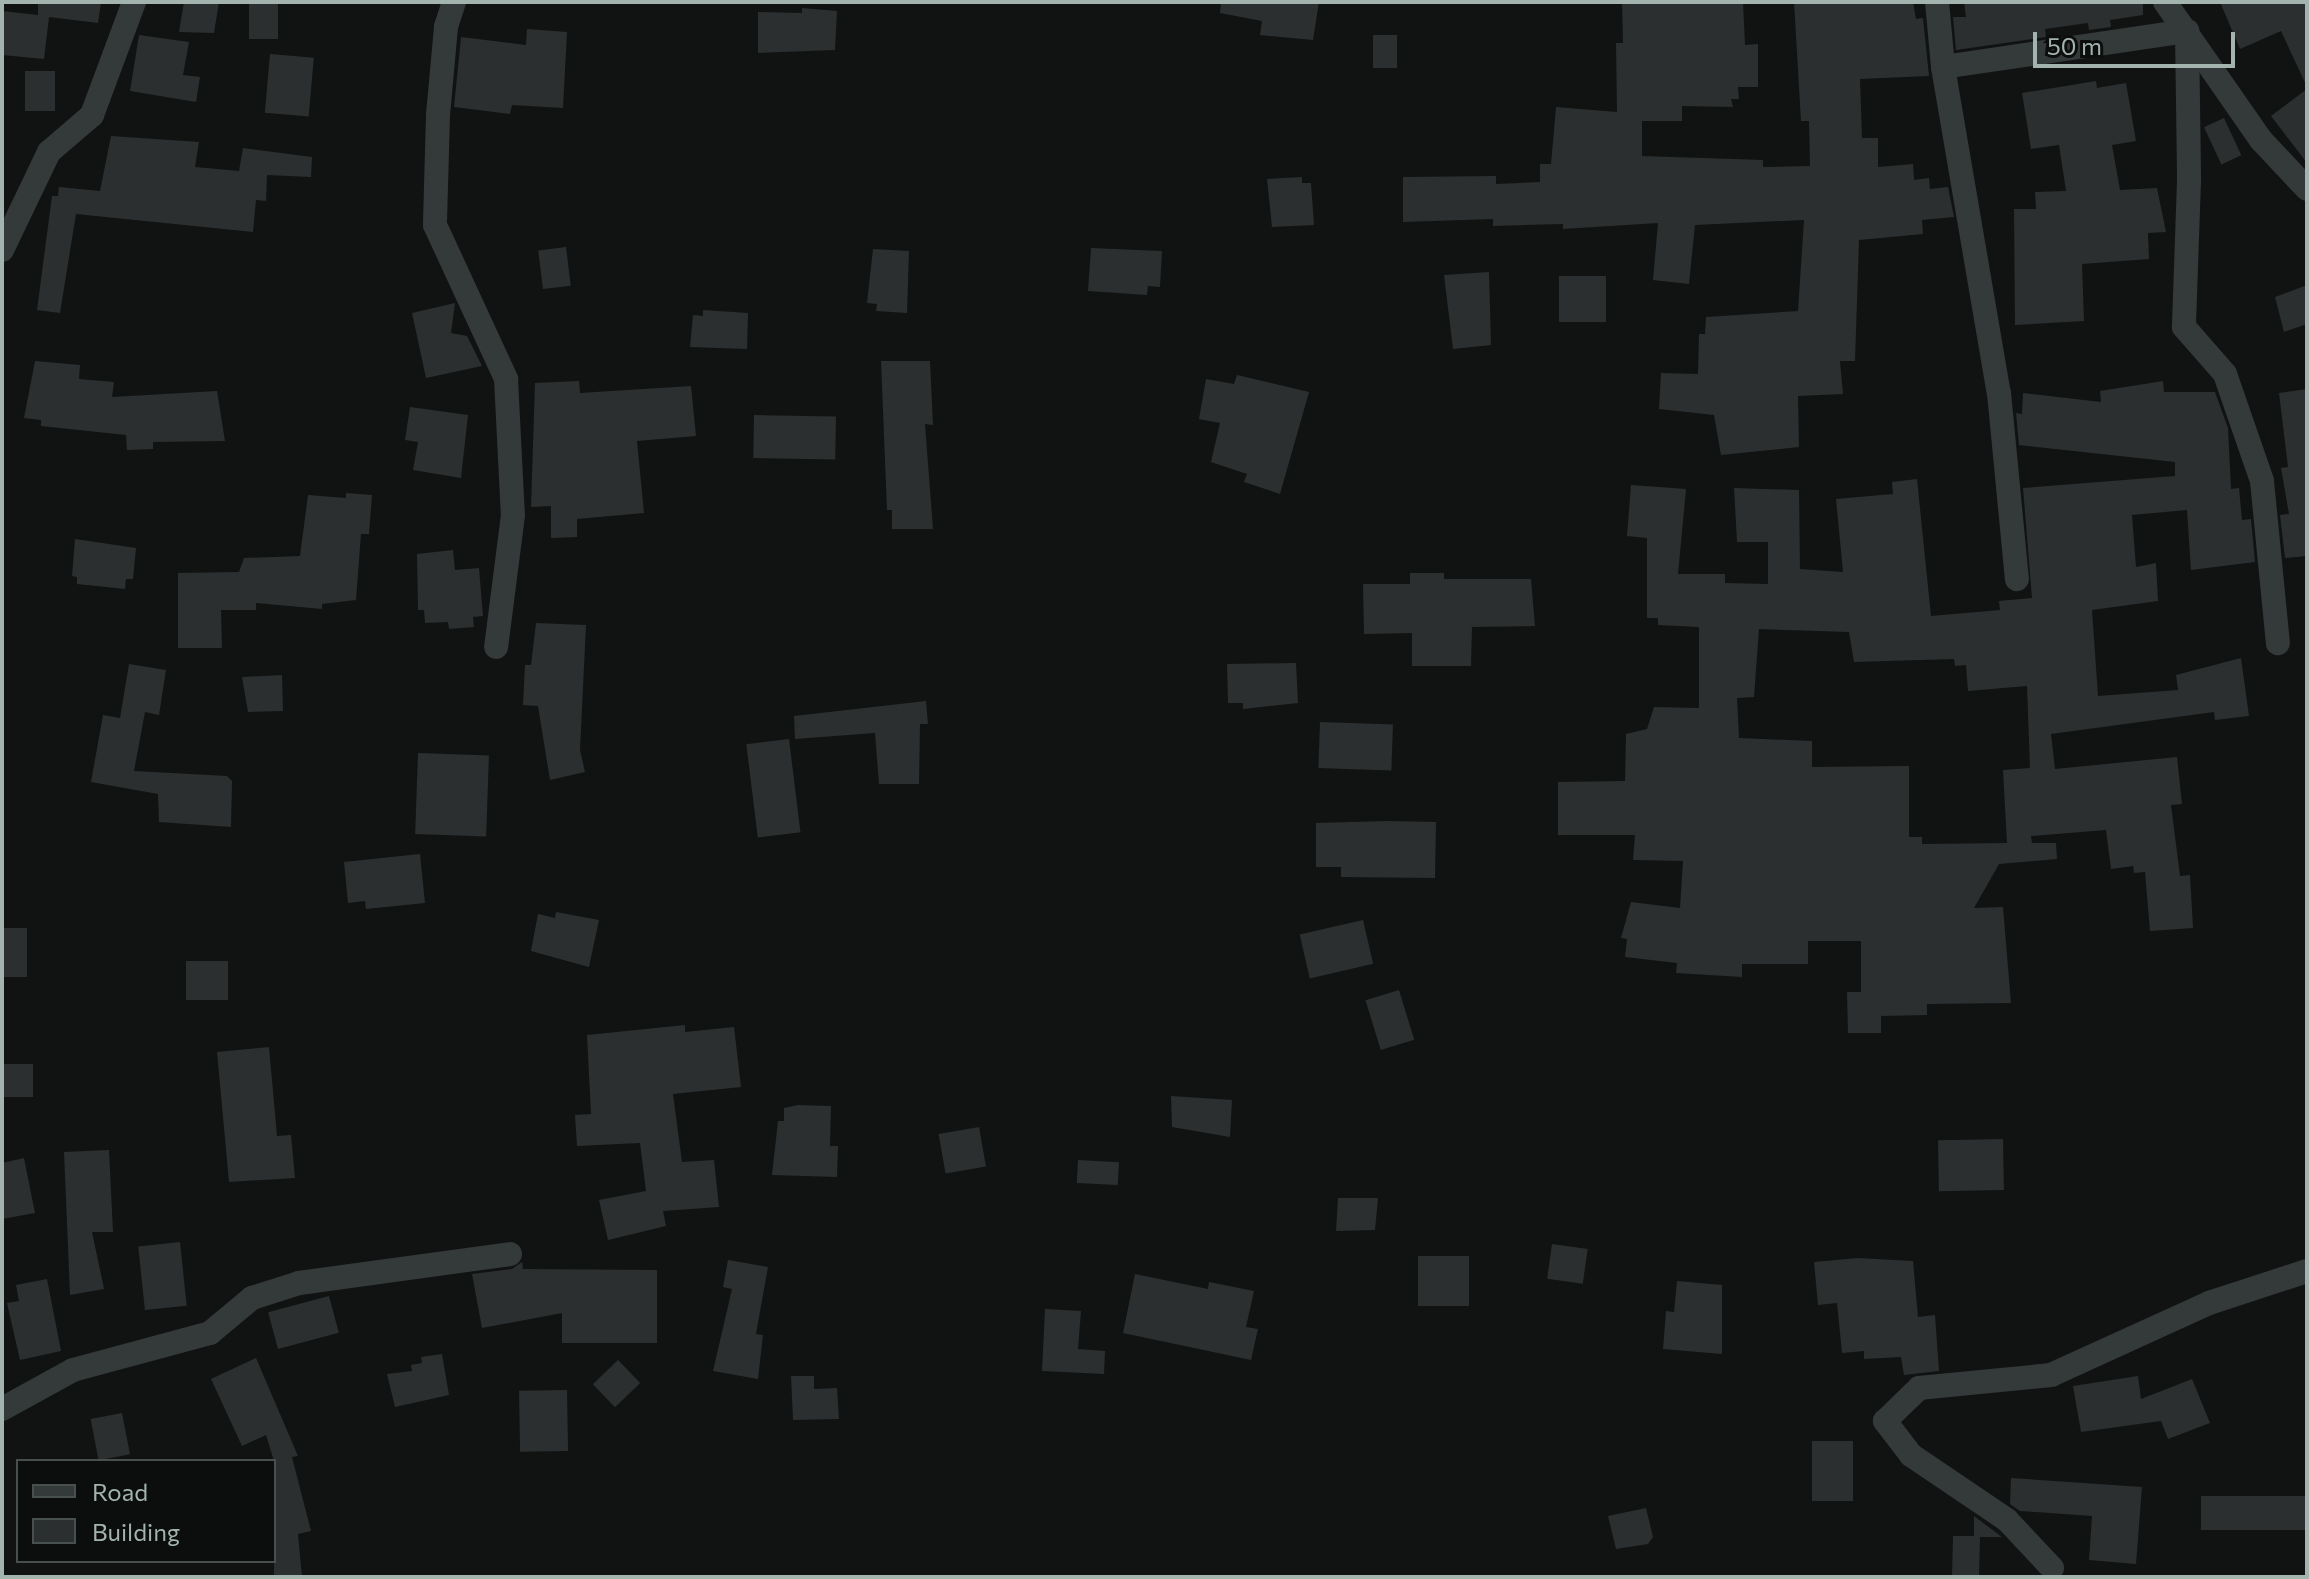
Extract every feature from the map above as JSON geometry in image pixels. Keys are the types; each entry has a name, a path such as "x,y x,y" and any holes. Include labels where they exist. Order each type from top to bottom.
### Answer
{"street":[{"path":"2,250 49,152 92,115 134,2"},
{"path":"454,2 446,27 438,115 435,225 506,379 513,515 496,647"},
{"path":"1937,2 1943,67 1999,393 2017,579"},
{"path":"2165,2 2261,140 2307,189"},
{"path":"1943,67 2187,31"},
{"path":"2187,31 2189,181 2184,327 2225,374 2262,481 2278,643"},
{"path":"2,1409 73,1370 210,1333 264,1294 299,1283 510,1254"},
{"path":"2052,1568 2007,1520 1911,1455 1885,1421 1919,1388 2051,1375 2209,1303 2307,1271"}],"building":[{"path":"38,2 101,2 98,23 49,17 44,59 2,55 2,11 38,15"},
{"path":"184,2 219,2 214,33 179,32"},
{"path":"249,2 278,2 278,39 249,39"},
{"path":"1221,2 1319,2 1313,40 1260,35 1262,21 1220,13"},
{"path":"1622,2 1743,2 1745,45 1758,44 1758,87 1738,87 1739,99 1731,99 1733,107 1682,106 1682,121 1642,121 1642,156 1763,160 1763,167 1810,166 1809,121 1801,121 1794,2 1913,2 1916,19 1923,18 1929,76 1860,79 1862,138 1878,138 1878,167 1913,164 1914,180 1929,178 1930,189 1948,187 1954,217 1922,220 1923,234 1859,240 1855,361 1840,361 1843,394 1798,396 1799,447 1721,455 1714,415 1659,409 1661,373 1698,374 1699,334 1705,334 1706,317 1798,311 1804,220 1695,225 1689,284 1653,280 1658,223 1563,229 1563,224 1493,226 1493,219 1403,222 1403,177 1496,176 1496,184 1540,182 1540,164 1551,164 1556,107 1617,112 1616,43 1623,43"},
{"path":"1964,2 2143,2 2143,15 2110,20 2111,27 2089,30 2088,23 2045,29 2046,37 1956,50 1953,17 1966,17"},
{"path":"2220,2 2307,2 2307,87 2281,31 2240,49"},
{"path":"802,8 837,11 835,50 758,53 758,12 802,13"},
{"path":"527,29 567,32 563,108 512,105 510,114 454,107 461,37 526,45"},
{"path":"139,35 189,42 183,75 200,77 196,102 130,91"},
{"path":"1373,35 1397,35 1397,68 1373,68"},
{"path":"270,54 314,58 309,117 265,113"},
{"path":"25,71 55,71 55,111 25,111"},
{"path":"2096,81 2097,88 2126,83 2136,141 2112,145 2120,190 2157,188 2166,232 2148,233 2149,259 2082,264 2084,321 2015,325 2014,209 2036,209 2035,192 2066,191 2059,145 2031,149 2022,93"},
{"path":"2307,89 2307,163 2271,116"},
{"path":"2224,118 2241,155 2221,164 2204,127"},
{"path":"111,136 199,142 195,167 239,171 243,148 312,157 311,177 267,175 266,201 256,200 253,232 76,214 60,313 37,310 52,196 58,196 59,187 100,191"},
{"path":"1302,177 1302,183 1311,183 1314,225 1272,227 1267,179"},
{"path":"566,247 571,286 543,289 538,250"},
{"path":"1091,248 1162,251 1160,287 1148,286 1147,295 1088,291"},
{"path":"873,249 909,251 907,313 876,311 877,304 867,303"},
{"path":"1489,272 1491,345 1453,349 1444,275"},
{"path":"1559,276 1606,276 1606,322 1559,322"},
{"path":"2307,285 2307,324 2284,332 2275,297"},
{"path":"455,303 451,333 467,336 482,366 426,378 412,313"},
{"path":"703,310 748,313 747,349 690,347 693,315 703,316"},
{"path":"35,361 80,365 79,379 114,382 112,397 217,391 225,441 153,442 153,449 127,450 126,435 41,426 41,420 24,418"},
{"path":"881,361 930,361 933,425 925,424 933,529 892,529 892,510 887,510"},
{"path":"1237,375 1309,392 1280,494 1244,482 1247,474 1211,462 1220,423 1199,419 1206,379 1234,384"},
{"path":"579,381 580,393 691,386 696,436 637,441 644,513 577,519 577,537 551,538 551,506 531,507 535,383"},
{"path":"2163,381 2164,392 2215,392 2228,428 2231,489 2239,488 2242,520 2251,519 2255,562 2191,570 2187,510 2132,515 2136,567 2156,563 2158,601 2092,610 2098,696 2178,690 2176,675 2241,658 2249,716 2215,720 2214,712 2051,734 2055,769 2177,757 2182,804 2171,805 2180,876 2190,875 2193,928 2150,931 2145,872 2134,873 2133,866 2111,869 2106,830 2031,836 2032,843 2056,843 2057,859 1999,864 1974,908 2003,907 2011,1003 1927,1004 1927,1015 1881,1016 1881,1033 1848,1033 1847,992 1861,992 1861,941 1808,941 1808,964 1742,964 1742,977 1676,973 1677,963 1625,957 1627,939 1621,938 1631,902 1680,908 1683,861 1633,860 1635,835 1558,835 1558,782 1625,781 1626,734 1647,729 1654,707 1699,708 1699,627 1658,625 1658,618 1647,618 1647,538 1627,536 1631,485 1686,489 1678,574 1725,574 1725,583 1768,584 1768,542 1737,542 1734,488 1799,490 1800,569 1843,572 1836,499 1893,494 1892,482 1917,479 1931,616 2000,610 1999,601 2032,598 2023,488 2175,476 2175,462 2019,445 2016,413 2022,414 2023,393 2101,402 2100,391","holes":["1759,629 1849,632 1854,662 1954,659 1955,666 1966,665 1968,691 2027,686 2030,768 2003,770 2007,843 1922,844 1922,837 1909,837 1909,766 1812,767 1812,741 1739,738 1737,698 1754,697"]},
{"path":"2307,389 2307,556 2285,558 2280,515 2289,514 2281,468 2288,467 2279,393"},
{"path":"410,407 468,415 461,478 413,470 418,442 405,440"},
{"path":"754,415 836,416 835,459 753,458"},
{"path":"346,493 372,495 369,534 361,534 356,600 322,604 322,609 256,603 256,610 221,610 222,648 178,648 178,573 239,572 244,558 300,556 308,495 346,498"},
{"path":"75,539 136,548 133,579 126,579 125,589 77,584 77,577 72,576"},
{"path":"453,550 455,570 479,568 483,616 473,617 474,627 449,629 448,622 425,623 424,610 418,610 417,554"},
{"path":"1410,573 1444,573 1444,579 1531,579 1535,626 1472,627 1471,666 1412,666 1412,633 1364,634 1363,584 1410,584"},
{"path":"536,623 586,625 580,750 585,772 550,780 538,706 523,705 525,665 531,665"},
{"path":"1296,663 1298,703 1243,709 1243,703 1228,703 1227,664"},
{"path":"129,664 166,670 159,715 145,712 134,771 227,776 232,781 231,827 159,822 158,794 91,782 103,715 120,718"},
{"path":"282,675 283,711 248,712 242,677"},
{"path":"926,701 928,724 920,724 919,784 879,784 875,733 795,739 794,716"},
{"path":"1320,722 1393,725 1391,771 1318,768"},
{"path":"789,739 800,832 758,838 746,744"},
{"path":"418,753 489,755 486,836 415,834"},
{"path":"1436,822 1435,878 1341,877 1341,867 1316,867 1316,823"},
{"path":"420,854 425,903 366,909 365,901 348,903 344,862"},
{"path":"556,912 599,920 589,967 531,951 538,914 555,918"},
{"path":"1363,920 1373,964 1310,978 1300,935"},
{"path":"2,928 27,928 27,977 2,977"},
{"path":"186,961 228,961 228,1000 186,1000"},
{"path":"1399,990 1414,1040 1381,1050 1366,1000"},
{"path":"685,1025 685,1032 734,1027 741,1087 673,1094 682,1162 714,1160 719,1207 663,1211 666,1226 608,1240 599,1200 646,1191 640,1143 577,1146 575,1115 591,1114 587,1035"},
{"path":"269,1047 277,1136 291,1135 295,1178 229,1182 217,1052"},
{"path":"2,1064 33,1064 33,1097 2,1097"},
{"path":"1171,1096 1232,1100 1230,1137 1172,1127"},
{"path":"798,1105 831,1106 830,1146 838,1146 837,1177 772,1175 778,1121 784,1121 784,1108"},
{"path":"979,1127 986,1166 946,1174 939,1134"},
{"path":"2003,1139 2004,1190 1939,1191 1938,1140"},
{"path":"109,1150 113,1232 92,1232 104,1289 70,1295 64,1152"},
{"path":"24,1158 35,1213 2,1219 2,1163"},
{"path":"1078,1160 1119,1162 1118,1185 1077,1183"},
{"path":"1338,1198 1378,1198 1375,1230 1336,1231"},
{"path":"180,1242 187,1306 145,1310 138,1246"},
{"path":"1552,1244 1588,1249 1583,1284 1547,1279"},
{"path":"1418,1256 1469,1256 1469,1306 1418,1306"},
{"path":"1858,1258 1913,1261 1918,1317 1935,1315 1939,1371 1904,1375 1901,1357 1864,1359 1864,1351 1842,1353 1837,1303 1818,1305 1814,1262"},
{"path":"728,1260 768,1267 756,1334 763,1335 758,1379 713,1371 732,1289 723,1287"},
{"path":"522,1262 523,1269 657,1270 657,1343 562,1343 562,1313 482,1328 472,1274 512,1269"},
{"path":"1135,1274 1208,1289 1209,1282 1254,1291 1246,1327 1258,1329 1251,1360 1123,1333"},
{"path":"47,1279 61,1351 20,1360 7,1303 19,1301 16,1285"},
{"path":"1677,1281 1722,1285 1722,1354 1663,1349 1666,1311 1674,1312"},
{"path":"329,1296 339,1333 278,1349 268,1312"},
{"path":"1045,1309 1081,1311 1078,1349 1105,1351 1104,1374 1042,1371"},
{"path":"442,1354 449,1395 395,1407 387,1374 412,1371 411,1365 422,1363 421,1357"},
{"path":"256,1358 298,1456 292,1457 311,1531 298,1534 302,1577 274,1577 276,1459 273,1459 266,1435 242,1446 211,1379"},
{"path":"618,1360 640,1383 615,1407 593,1384"},
{"path":"791,1376 814,1376 814,1389 837,1388 839,1419 793,1420"},
{"path":"2138,1376 2141,1399 2192,1379 2210,1423 2168,1439 2161,1421 2081,1432 2073,1386"},
{"path":"567,1390 568,1451 520,1452 519,1391"},
{"path":"122,1413 130,1454 98,1459 91,1419"},
{"path":"1812,1441 1853,1441 1853,1501 1812,1501"},
{"path":"2011,1478 2142,1487 2136,1564 2089,1560 2092,1516 2020,1511 2010,1504"},
{"path":"2201,1496 2307,1496 2307,1530 2201,1530"},
{"path":"1646,1508 1653,1537 1648,1544 1616,1549 1608,1516"},
{"path":"1974,1516 2002,1537 1980,1537 1979,1577 1952,1577 1953,1536 1974,1536"}]}
